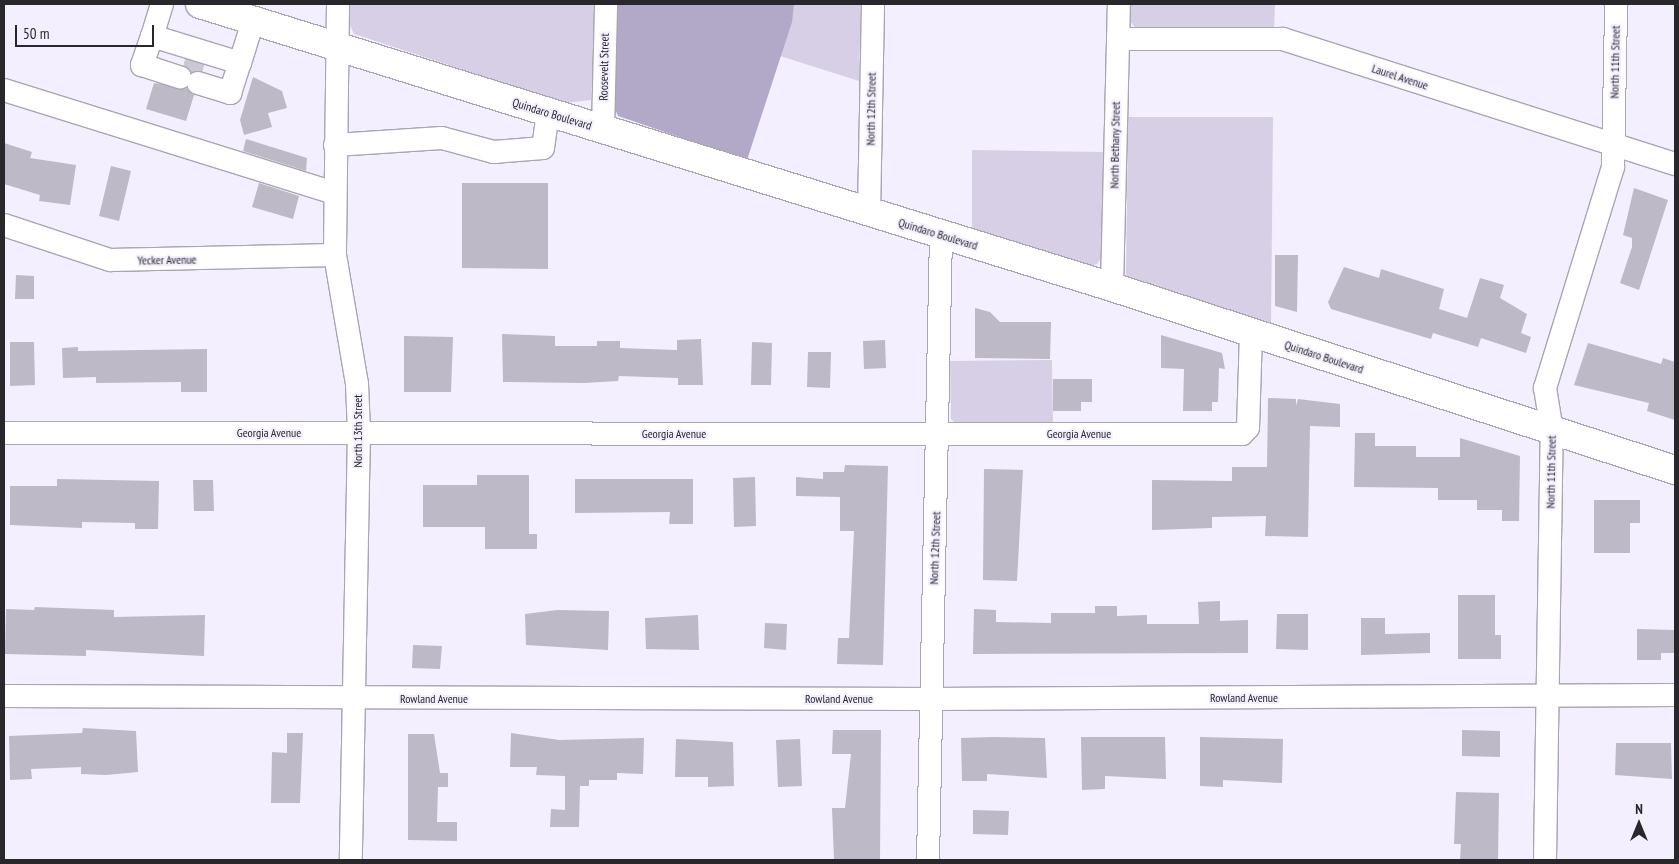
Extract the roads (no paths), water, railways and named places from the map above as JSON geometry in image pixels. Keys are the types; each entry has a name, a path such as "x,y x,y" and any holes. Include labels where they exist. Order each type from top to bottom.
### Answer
{"main road":[{"name":"Quindaro Boulevard","path":"204,4 869,214 1112,287 1251,334 1675,470"}],"street":[{"path":"149,43 162,4"},
{"name":"North 13th Street","path":"338,4 334,193 335,256 357,384 359,432 351,860"},
{"name":"Roosevelt Street","path":"603,130 606,4"},
{"name":"North 12th Street","path":"869,214 873,4"},
{"name":"North Bethany Street","path":"1112,287 1118,4"},
{"name":"North 11th Street","path":"1544,860 1545,697 1552,431 1546,388 1613,167 1616,4"},
{"path":"149,43 191,73 230,93 253,21"},
{"name":"Laurel Avenue","path":"1118,39 1283,39 1675,164"},
{"path":"149,43 238,71"},
{"path":"4,90 334,193"},
{"path":"335,145 442,138 494,152 543,148 548,113"},
{"name":"Yecker Avenue","path":"4,225 110,260 335,256"},
{"name":"North 12th Street","path":"928,860 942,235"},
{"name":"Georgia Avenue","path":"4,433 1242,434 1248,428 1251,334"},
{"name":"Rowland Avenue","path":"4,696 353,699 931,699 1675,695"}],"tunnel":[{"path":"184,63 203,68"}]}
